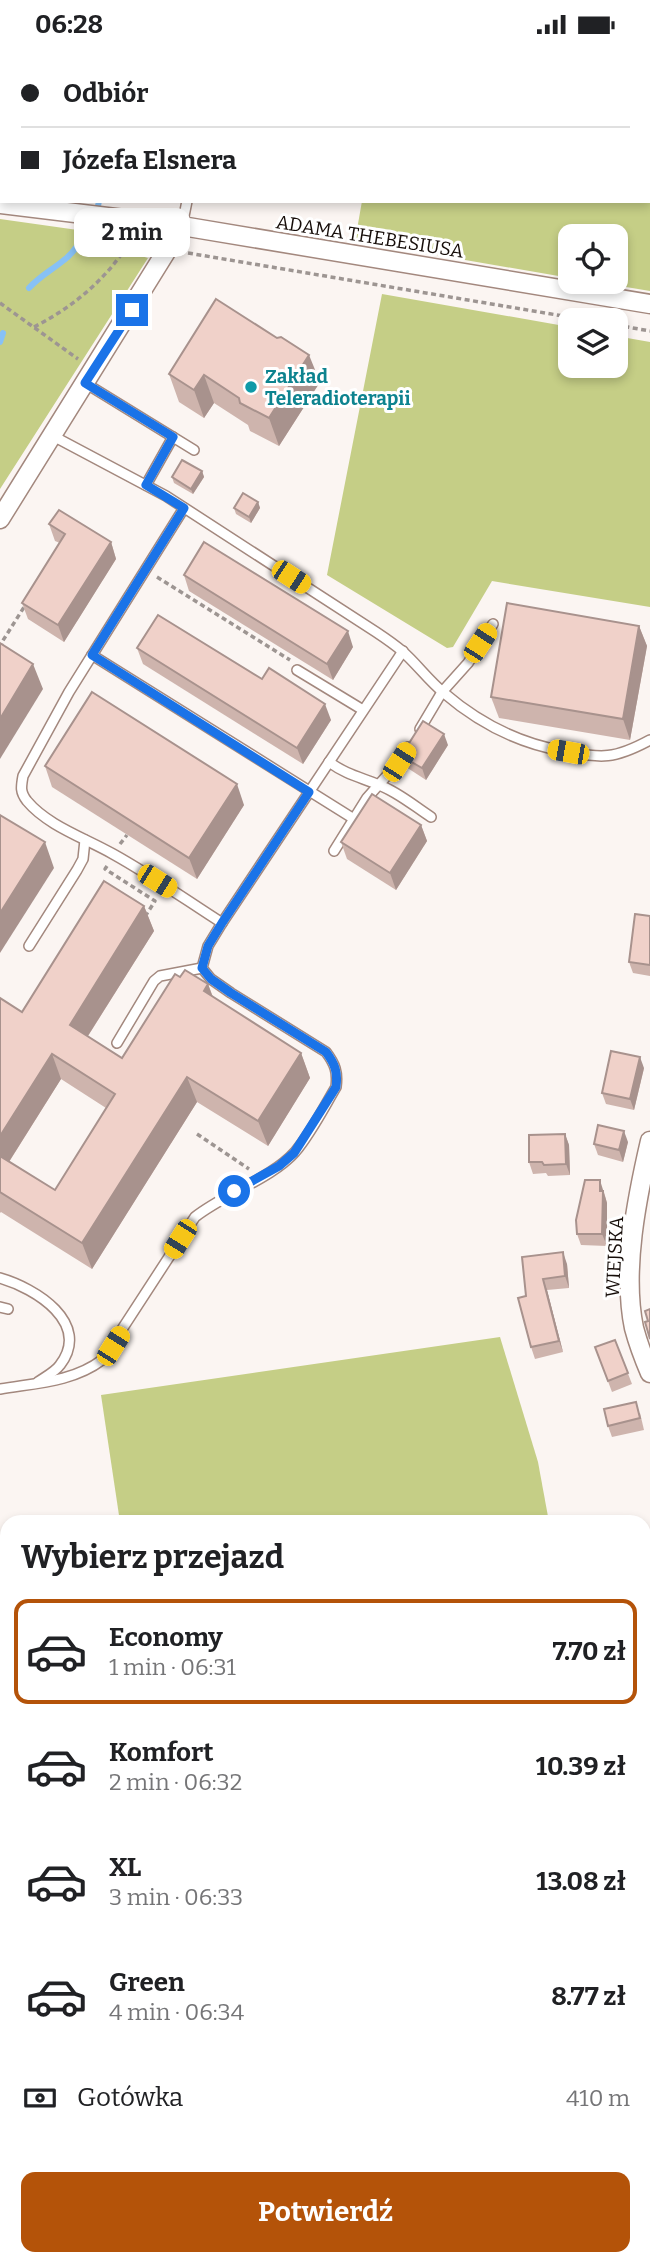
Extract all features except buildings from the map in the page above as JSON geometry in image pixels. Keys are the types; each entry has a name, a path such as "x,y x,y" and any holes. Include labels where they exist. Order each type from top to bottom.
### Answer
{"street":[{"name":"ADAMA THEBESIUSA","path":"0,204 182,226 650,304"},
{"path":"0,519 170,250 182,226"},
{"name":"WIEJSKA","path":"650,1141 636,1215 630,1269 634,1328 650,1373"}],"lane":[{"path":"182,226 187,203"},
{"path":"90,376 194,450"},
{"path":"53,436 146,485 365,624 402,652 442,692 485,724 510,737 549,749 604,758 625,753 650,740"},
{"path":"146,485 173,437"},
{"path":"184,508 92,655 23,776 20,789 36,810 113,854 222,923"},
{"path":"334,851 378,784 399,762 442,692 468,663 493,624"},
{"path":"202,968 208,946 222,923 402,652"},
{"path":"92,655 354,820"},
{"path":"297,670 363,710"},
{"path":"330,762 345,773 378,784 431,817"},
{"path":"29,946 83,859 85,840"},
{"path":"117,1043 154,981 160,976 202,968"},
{"path":"0,1389 68,1378 87,1371 102,1360 195,1217 211,1204 279,1166 294,1153 336,1087 334,1063 326,1052 231,993 211,979 202,968"},
{"path":"0,1278 41,1297 59,1311 66,1324 70,1339 60,1367 37,1383"}],"path":[{"path":"34,327 62,313 80,298 114,266 125,249 139,253 170,250 558,315"},
{"path":"0,303 34,327 90,376"},
{"path":"628,327 650,331"},
{"path":"146,569 288,659 297,670"},
{"path":"0,657 2,642 27,603"},
{"path":"197,1134 249,1168 256,1179"}],"green space":[{"path":"362,203 650,203 650,291 628,287 628,224 558,224 558,276 355,241"},
{"path":"0,219 113,235 114,248 148,258 0,489"},
{"path":"382,294 558,325 558,378 628,378 628,338 650,342 650,607 492,581 453,647 447,648 327,575"},
{"path":"500,1337 538,1462 548,1515 119,1515 101,1395"}],"waterway":[{"path":"29,288 71,253 87,229"},
{"path":"0,342 3,333"}],"place":[{"name":"Zakład Teleradioterapii","path":"251,387"}],"route":[{"path":"132,310 85,383 173,437 146,485 184,508 92,655 309,792 208,946 202,968 211,979 231,993 326,1052 334,1063 336,1087 294,1153 279,1166 234,1191"}]}
